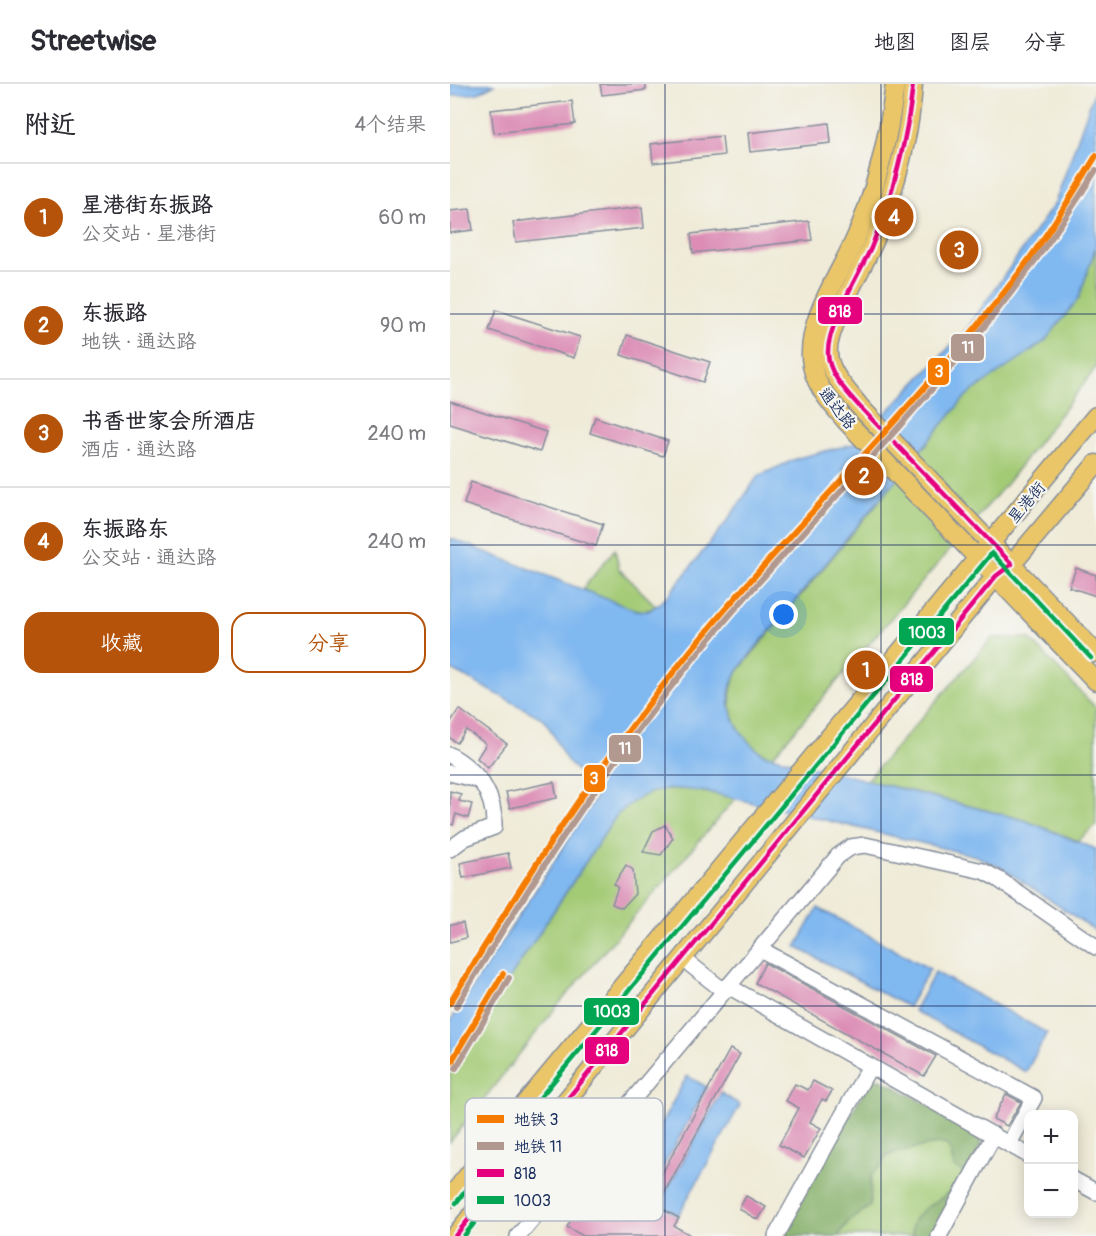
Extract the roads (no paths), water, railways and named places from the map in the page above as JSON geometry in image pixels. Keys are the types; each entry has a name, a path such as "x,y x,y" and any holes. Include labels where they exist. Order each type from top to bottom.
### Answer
{"main road":[{"name":"通达路","path":"895,84 884,147 872,193 857,234 813,334 812,361 817,382 846,421 1096,681"},
{"name":"通达路","path":"913,84 906,141 897,178 870,250 828,344 828,355 833,372 860,407 1096,653"},
{"name":"星港街","path":"530,1098 768,813 809,759 976,557 992,542 1096,416"},
{"name":"星港街","path":"568,1098 996,576 1012,564 1096,464"},
{"name":"星港街","path":"450,1198 465,1179"},
{"name":"星港街","path":"455,1236 467,1221"}],"street":[{"path":"450,755 468,767 481,781 494,808 494,827 465,838 450,849"},
{"path":"450,773 481,781"},
{"path":"634,1098 838,856 851,847 865,845 990,874 1096,947"},
{"path":"760,949 1034,1098 1009,1143"},
{"path":"682,958 726,989 1024,1152"},
{"path":"776,1236 870,1066"},
{"path":"939,1236 994,1135"},
{"path":"1078,1182 1096,1192"},
{"path":"518,1236 531,1221"}],"water":[{"path":"450,84 495,84 478,93 450,96"},
{"path":"1096,87 1096,246 1079,298 1045,341 967,395 752,652 734,679 729,698 737,726 749,742 763,754 1024,820 1096,849 1096,931 1002,868 976,856 712,793 684,789 660,790 639,798 616,816 450,1069 450,1022 595,798 591,785 568,762 542,718 450,669 450,538 635,610 649,611 666,598 728,520 758,476 798,458 857,443 966,330 1055,203"},
{"path":"818,908 930,969 908,1007 796,947"},
{"path":"935,972 1047,1033 1026,1072 914,1011"},
{"path":"687,1076 707,1087 663,1167 663,1120"},
{"path":"721,1093 740,1105 678,1216 663,1207 663,1197"}],"metro line":[{"name":"3","path":"450,1003 545,851 648,705 723,612 979,324 1035,251 1096,156"},
{"name":"11","path":"456,1007 551,855 654,709 729,616 969,346 1056,231 1096,170"},
{"name":"3","path":"450,1064 503,974"},
{"name":"11","path":"456,1068 509,978"}],"place":[{"name":"东振路东","path":"894,217"},
{"name":"书香世家会所酒店","path":"959,250"},
{"name":"东振路","path":"864,476"},
{"name":"星港街东振路","path":"866,670"}]}
